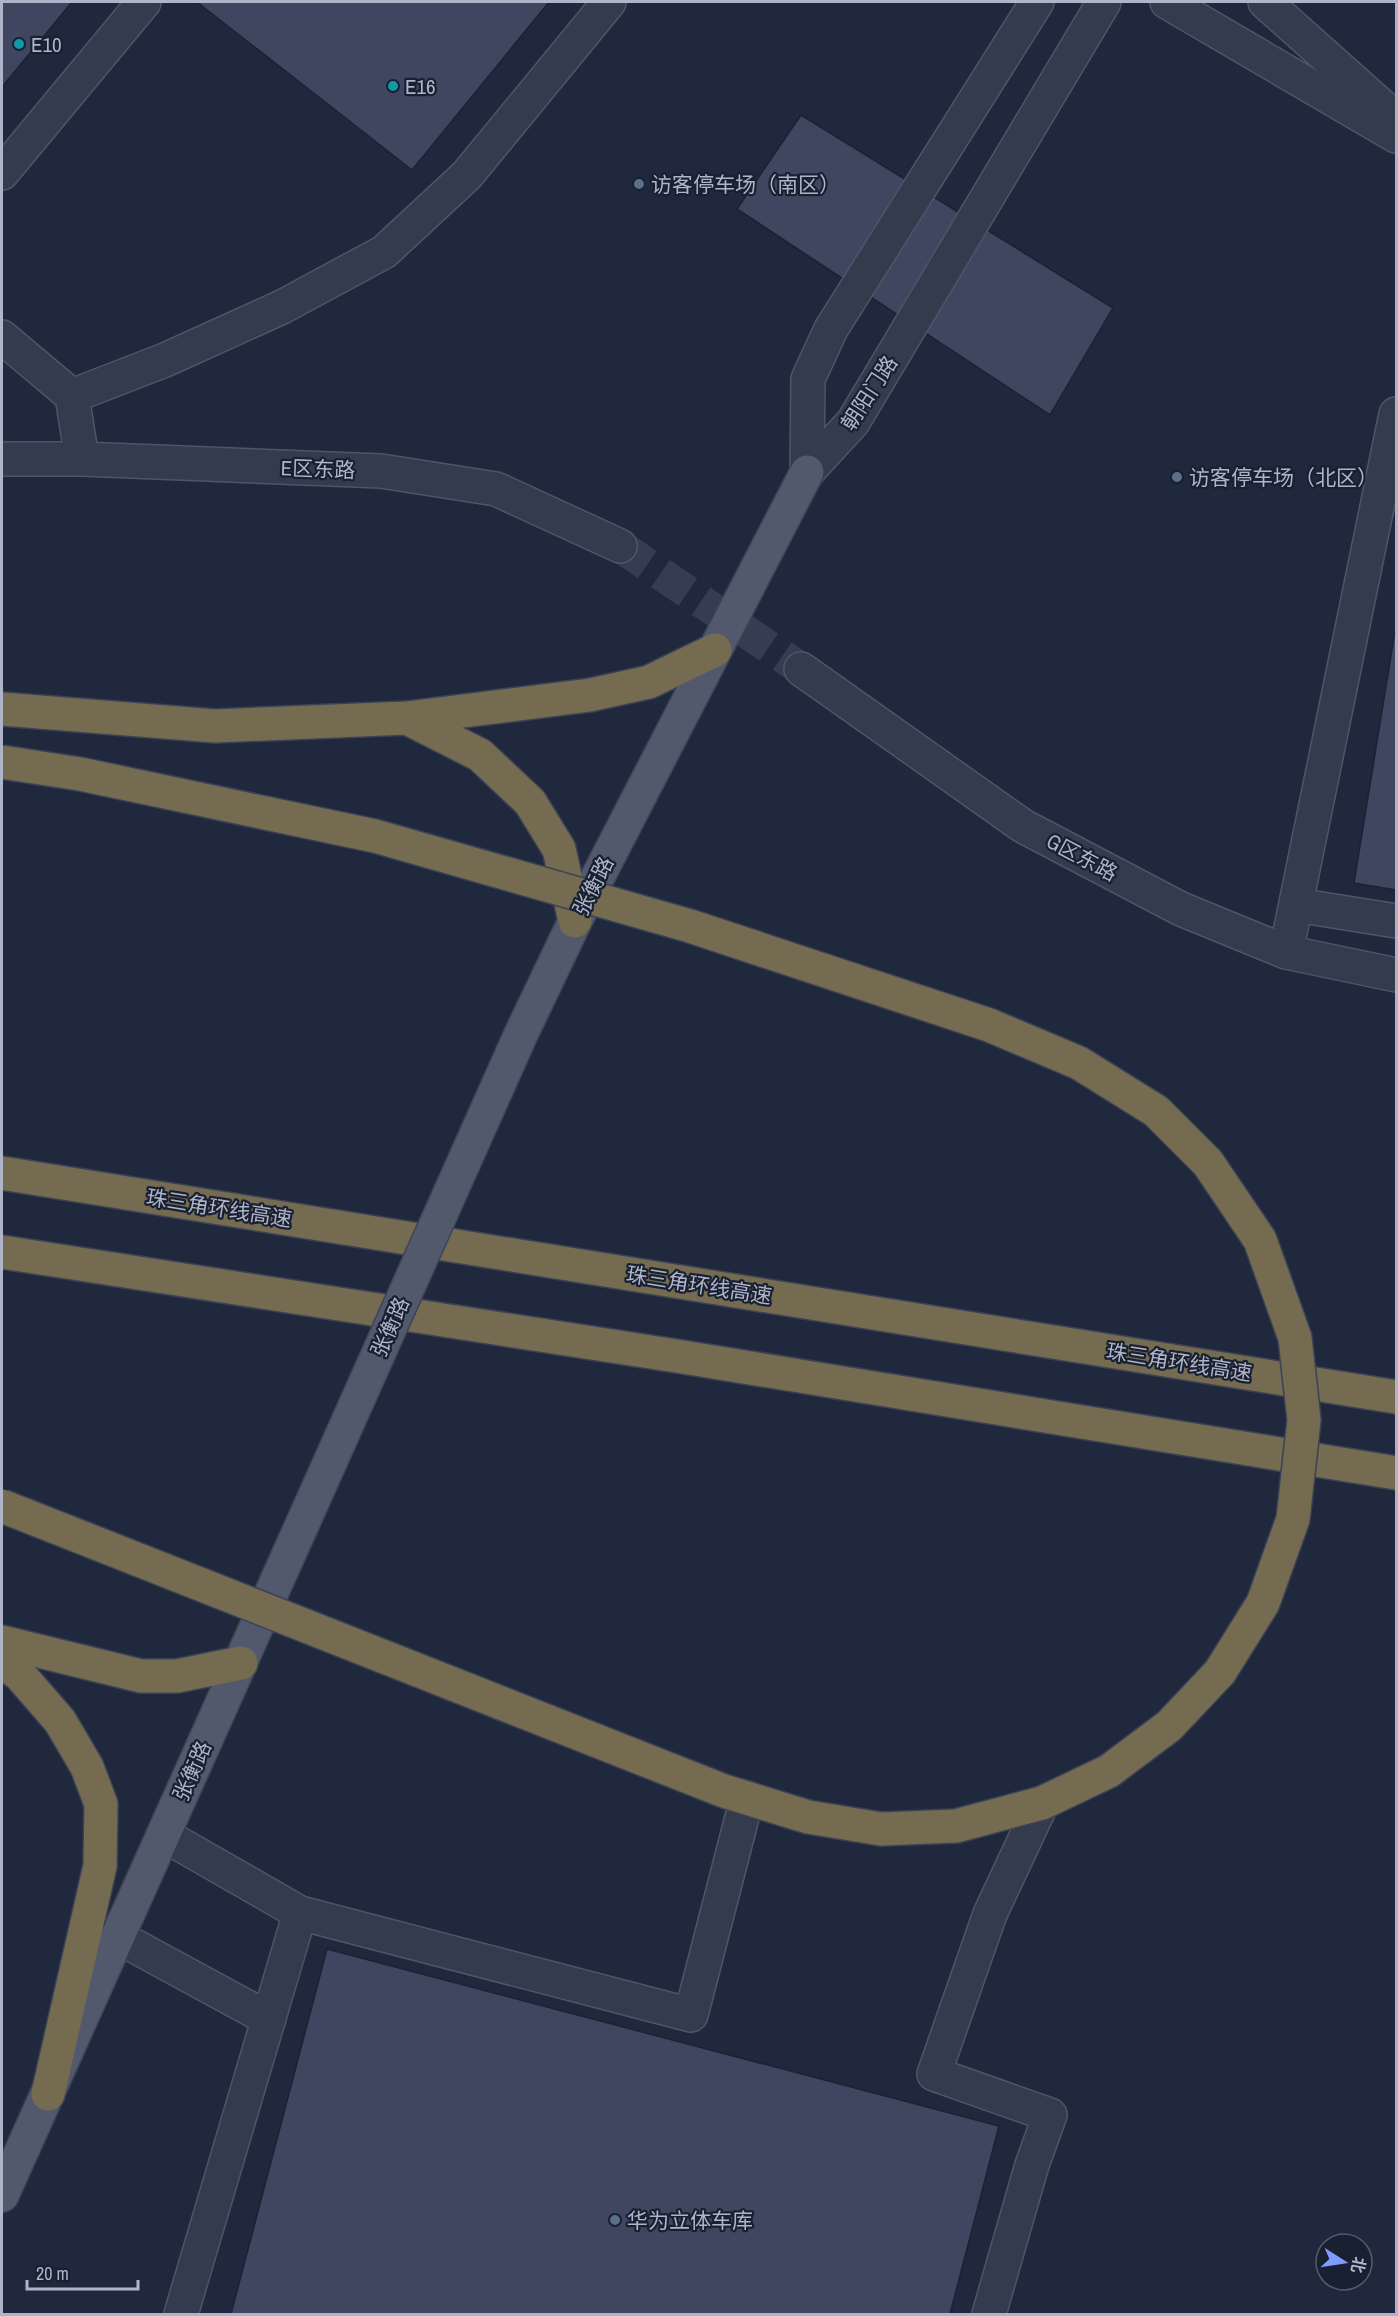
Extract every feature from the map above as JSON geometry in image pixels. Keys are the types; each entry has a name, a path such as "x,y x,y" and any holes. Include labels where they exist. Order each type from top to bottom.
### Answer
{"highway":[{"path":"2,709 215,726 407,718 600,693 650,682 715,650"},
{"path":"407,718 480,755 530,802 559,849 575,921"},
{"path":"2,762 80,774 375,836 690,926 989,1025 1078,1063 1156,1112 1208,1163 1260,1240 1295,1338 1304,1420 1293,1519 1263,1603 1220,1672 1169,1726 1109,1771 1042,1803 956,1826 881,1829 808,1817 747,1798 654,1765 2,1506"},
{"name":"珠三角环线高速","path":"2,1173 1396,1397"},
{"path":"2,1252 695,1359 1396,1473"},
{"path":"2,1642 141,1676 177,1676 241,1663"},
{"path":"2,1661 20,1675 60,1721 87,1767 101,1804 100,1866 48,2094"}],"main road":[{"name":"张衡路","path":"2,2195 521,1034 575,921 807,472"}],"street":[{"path":"2,173 144,2"},
{"path":"72,396 165,360 282,307 384,252 467,175 609,2"},
{"name":"朝阳门路","path":"807,472 808,379 831,329 1037,2"},
{"name":"朝阳门路","path":"807,472 853,422 1104,2"},
{"path":"1167,2 1396,135"},
{"path":"1265,2 1396,120"},
{"path":"2,337 72,396 82,459"},
{"path":"1286,952 1396,414"},
{"name":"E区东路","path":"2,459 82,459 381,471 496,489 620,546"},
{"name":"G区东路","path":"801,669 1023,826 1181,909 1286,952 1396,975"},
{"path":"1296,905 1396,921"},
{"path":"164,1835 300,1913 691,2015 747,1798"},
{"path":"989,2314 1032,2165 1050,2115 934,2074 990,1914 1042,1803"},
{"path":"181,2314 300,1913"},
{"path":"118,1937 269,2019"}],"building":[{"name":"E10","path":"2,2 72,2 2,87"},
{"name":"E16","path":"197,2 549,2 412,170"},
{"path":"801,115 1113,308 1050,415 737,209"},
{"path":"1396,625 1396,890 1354,883"},
{"name":"华为立体车库","path":"327,1949 999,2126 950,2314 231,2314"}],"tunnel":[{"path":"620,546 801,669"}],"place":[{"name":"E10","path":"19,44"},
{"name":"E16","path":"393,86"},
{"name":"访客停车场（南区）","path":"639,184"},
{"name":"访客停车场（北区）","path":"1177,477"},
{"name":"华为立体车库","path":"615,2220"}]}
